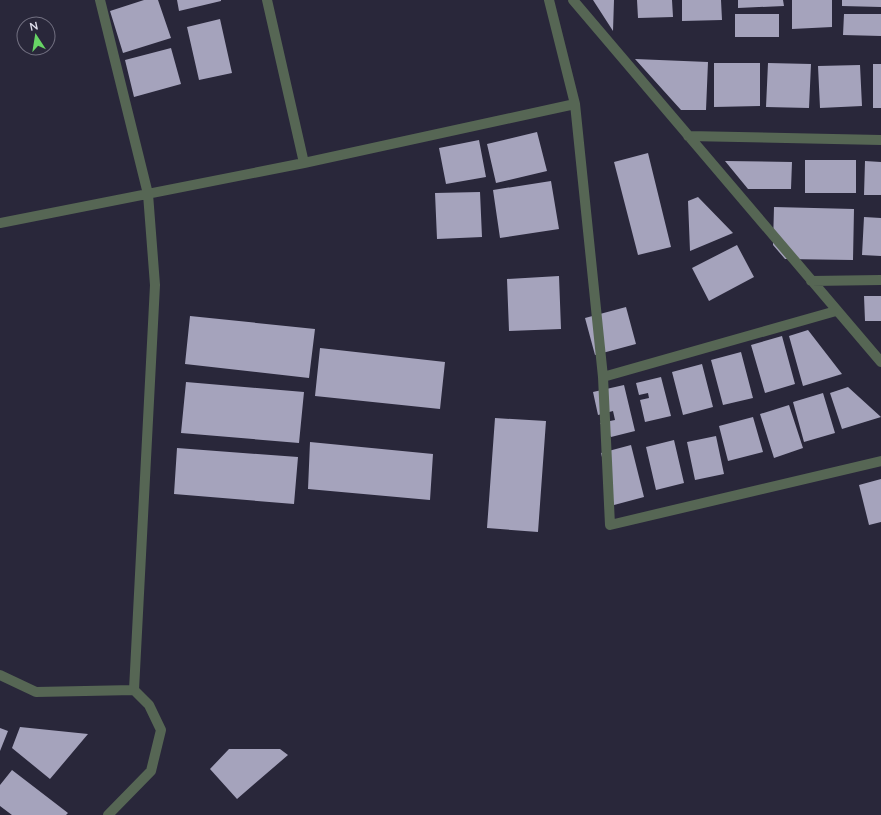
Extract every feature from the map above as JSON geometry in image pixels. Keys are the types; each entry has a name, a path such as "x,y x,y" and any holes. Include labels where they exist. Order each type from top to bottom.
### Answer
{"street":[{"path":"100,0 148,194 155,285 134,690"},
{"path":"267,0 304,163"},
{"path":"549,0 575,104 603,377 610,525 881,461"},
{"path":"573,0 836,311 881,362"},
{"path":"0,222 304,163 575,104"},
{"path":"688,136 881,140"},
{"path":"811,281 881,280"},
{"path":"603,377 836,311"},
{"path":"0,675 36,692 134,690 149,705 161,730 151,771 108,815"}],"building":[{"path":"144,0 158,0 171,38 123,53 110,11"},
{"path":"177,0 221,0 221,1 179,11"},
{"path":"593,0 614,0 613,31"},
{"path":"637,0 672,0 673,17 638,18"},
{"path":"682,0 721,0 722,20 682,21"},
{"path":"738,0 783,0 784,6 738,8"},
{"path":"792,0 832,0 832,27 792,29"},
{"path":"842,0 881,0 881,7 842,6"},
{"path":"735,14 779,14 779,37 735,37"},
{"path":"844,14 881,14 881,36 843,35"},
{"path":"220,19 232,73 199,80 187,27"},
{"path":"171,48 181,84 134,97 125,60"},
{"path":"635,59 708,62 706,110 681,110"},
{"path":"714,63 760,63 760,106 714,107"},
{"path":"768,63 811,64 809,108 766,107"},
{"path":"873,64 881,64 881,108 873,108"},
{"path":"860,65 862,106 820,108 818,66"},
{"path":"537,132 547,171 496,183 487,144"},
{"path":"479,140 486,177 446,184 439,148"},
{"path":"648,153 671,247 638,255 614,162"},
{"path":"805,160 856,160 856,193 805,193"},
{"path":"725,161 792,162 791,189 748,189"},
{"path":"865,161 881,162 881,195 864,195"},
{"path":"551,181 559,229 500,238 493,190"},
{"path":"480,192 482,237 437,239 435,193"},
{"path":"698,197 733,233 690,251 688,201"},
{"path":"774,207 854,209 853,260 785,259 773,245"},
{"path":"864,217 881,218 881,256 862,255"},
{"path":"737,245 754,277 709,301 692,268"},
{"path":"559,276 561,329 509,331 507,279"},
{"path":"864,296 881,296 881,321 865,321"},
{"path":"626,307 636,344 595,355 585,318"},
{"path":"190,316 315,329 309,378 185,364"},
{"path":"808,330 842,374 803,386 789,336"},
{"path":"782,336 795,384 765,393 751,345"},
{"path":"320,348 445,362 440,409 315,396"},
{"path":"741,352 753,398 723,405 711,360"},
{"path":"702,364 713,407 683,415 672,372"},
{"path":"661,377 671,416 645,422 640,400 649,398 648,393 639,395 636,383"},
{"path":"186,382 304,392 299,443 181,433"},
{"path":"624,385 635,431 611,437 600,423 615,420 613,411 598,415 593,392"},
{"path":"848,387 881,417 842,429 830,393"},
{"path":"823,393 835,433 804,442 793,402"},
{"path":"789,405 803,448 774,458 760,414"},
{"path":"753,417 763,452 728,461 719,426"},
{"path":"495,418 546,421 538,532 487,528"},
{"path":"716,436 724,474 695,480 687,442"},
{"path":"674,440 684,483 656,490 646,447"},
{"path":"310,442 433,454 430,500 308,489"},
{"path":"631,445 644,497 614,505 601,453"},
{"path":"177,448 298,457 294,504 174,494"},
{"path":"881,479 881,522 869,525 859,485"},
{"path":"20,727 88,734 50,779 12,748"},
{"path":"0,728 8,731 0,751"},
{"path":"229,749 280,749 288,755 237,799 210,769"},
{"path":"12,770 68,813 66,815 12,815 0,806 0,785"}]}
